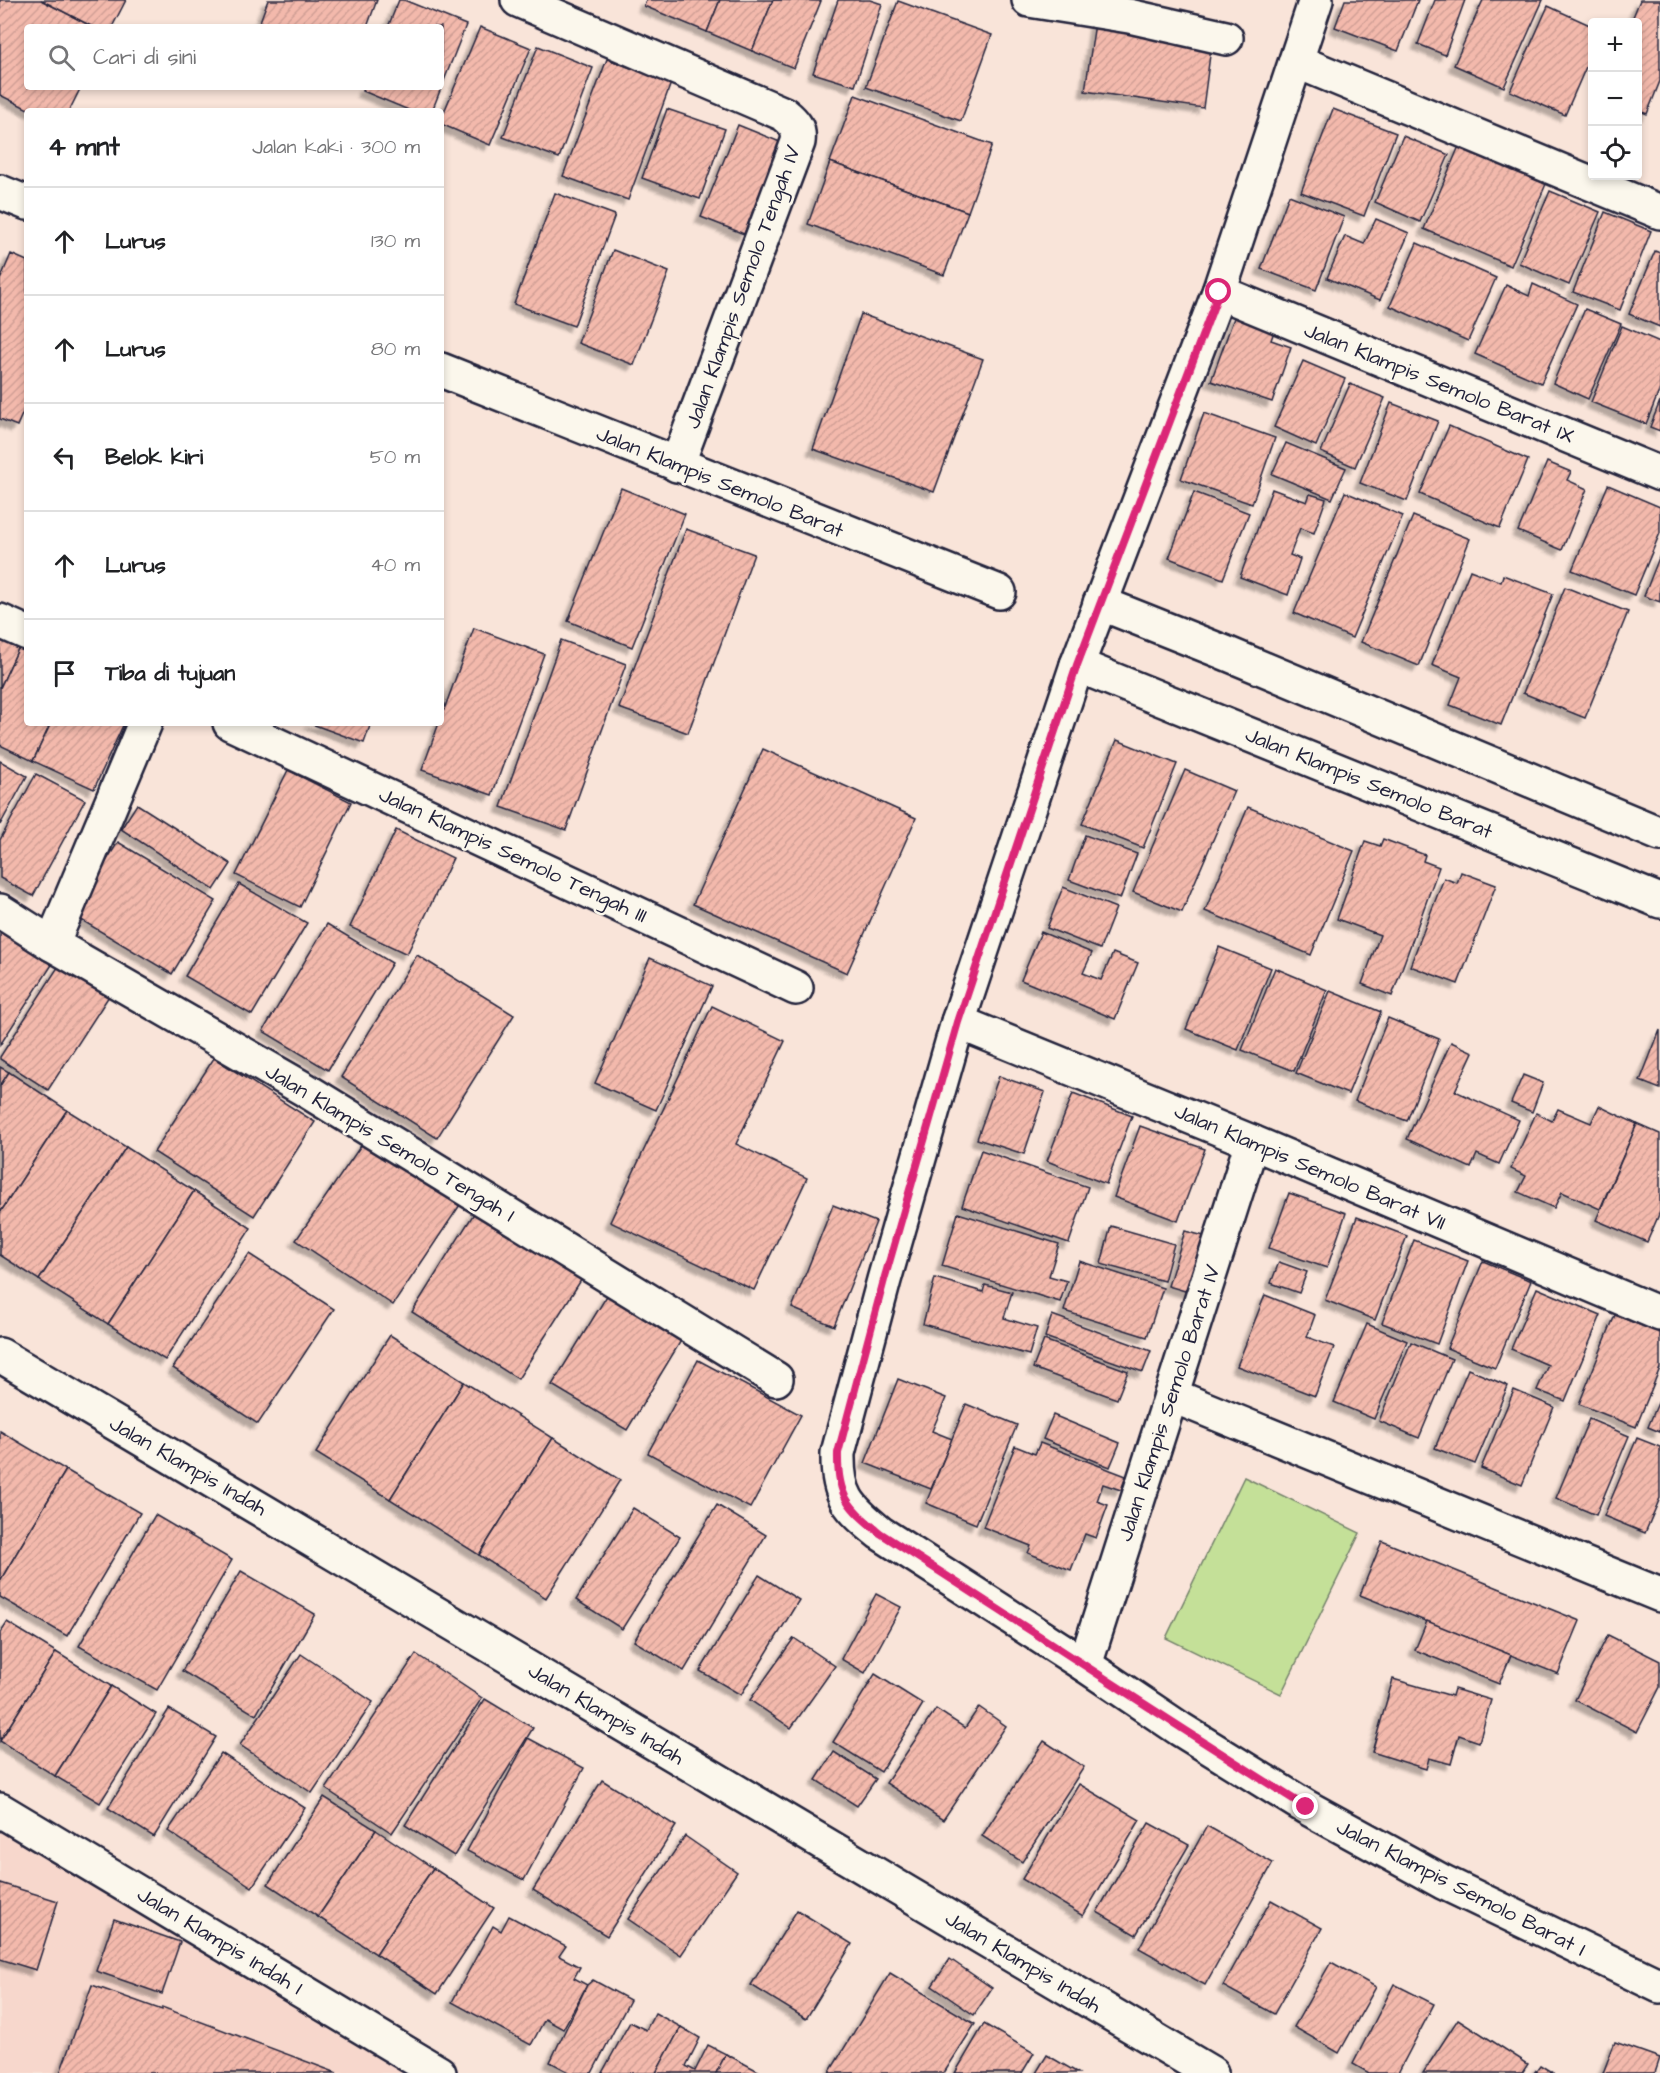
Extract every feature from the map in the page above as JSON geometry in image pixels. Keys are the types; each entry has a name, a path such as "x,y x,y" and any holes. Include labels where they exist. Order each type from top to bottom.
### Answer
{"street":[{"name":"Jalan Klampis Semolo Tengah IV","path":"518,0 784,114 798,129 798,142 677,465"},
{"path":"1029,0 1129,16 1226,38"},
{"path":"958,1022 1077,665 1219,292 1316,0"},
{"path":"1296,61 1660,212"},
{"path":"0,192 24,202"},
{"name":"Jalan Klampis Semolo Barat IX","path":"1219,292 1660,474"},
{"name":"Jalan Klampis Semolo Barat","path":"444,371 999,592"},
{"path":"1100,603 1660,834"},
{"path":"0,621 24,632"},
{"name":"Jalan Klampis Semolo Barat","path":"1077,665 1660,902"},
{"path":"52,944 144,726"},
{"name":"Jalan Klampis Semolo Tengah III","path":"236,726 796,988"},
{"name":"Jalan Klampis Semolo Tengah I","path":"0,911 52,944 304,1089 777,1379"},
{"name":"Jalan Klampis Semolo Barat VII","path":"958,1022 1252,1142 1660,1314"},
{"name":"Jalan Klampis Semolo Barat I","path":"958,1022 884,1280 838,1453 837,1473 843,1495 856,1514 880,1533 1180,1729 1306,1807 1443,1882 1660,1986"},
{"name":"Jalan Klampis Semolo Barat IV","path":"1085,1665 1252,1142"},
{"name":"Jalan Klampis Indah","path":"0,1355 1211,2073"},
{"path":"1171,1395 1660,1596"},
{"name":"Jalan Klampis Indah I","path":"0,1810 439,2073"}],"shaded area":[{"path":"0,1820 423,2073 0,2073"}],"green space":[{"path":"1244,1477 1360,1533 1281,1694 1166,1638"}],"building":[{"path":"0,0 41,0 87,24 24,24 24,90 80,90 70,108 26,108 0,95"},
{"path":"41,0 126,0 114,24 87,24"},
{"path":"268,0 377,0 368,24 259,24"},
{"path":"399,0 404,0 466,25 444,81 444,24 389,24"},
{"path":"646,0 720,0 707,32 644,6"},
{"path":"720,0 773,0 752,51 707,32"},
{"path":"773,0 821,1 794,68 752,51"},
{"path":"838,0 870,0 882,4 855,86 813,73"},
{"path":"1345,0 1418,0 1398,51 1335,27"},
{"path":"1435,0 1465,0 1445,55 1418,44"},
{"path":"1483,0 1543,0 1504,87 1454,65"},
{"path":"1640,0 1660,0 1660,81 1647,114 1642,112 1642,18 1633,18"},
{"path":"898,1 992,35 961,121 866,87"},
{"path":"1548,6 1588,24 1588,62 1565,115 1510,91"},
{"path":"1095,23 1212,40 1203,108 1085,91"},
{"path":"480,27 531,48 490,145 444,125 444,112"},
{"path":"538,46 593,68 559,158 503,137"},
{"path":"607,59 671,83 628,200 563,176"},
{"path":"440,90 433,108 404,108 363,91"},
{"path":"855,95 992,145 968,212 830,162"},
{"path":"667,109 725,129 700,199 642,178"},
{"path":"1333,109 1396,133 1364,216 1301,192"},
{"path":"738,125 780,142 744,234 701,217"},
{"path":"1403,136 1449,155 1420,222 1375,202"},
{"path":"1459,146 1546,184 1511,266 1424,229"},
{"path":"830,162 968,212 944,275 808,224"},
{"path":"1550,191 1600,212 1569,285 1519,263"},
{"path":"555,193 615,215 574,326 514,304"},
{"path":"1289,195 1344,217 1316,290 1261,269"},
{"path":"1605,212 1651,231 1620,310 1573,292"},
{"path":"1376,219 1409,233 1380,300 1327,278 1345,236 1364,244"},
{"path":"1417,243 1496,278 1468,341 1390,306"},
{"path":"613,250 669,272 634,365 578,343"},
{"path":"1655,251 1660,253 1660,327 1629,314"},
{"path":"11,254 24,260 24,410 17,426 0,419 0,280"},
{"path":"1533,284 1577,304 1541,383 1475,354 1506,285 1529,296"},
{"path":"1585,309 1621,324 1588,399 1553,383"},
{"path":"861,314 983,359 934,492 813,449"},
{"path":"1235,315 1275,329 1271,340 1291,347 1272,402 1211,381"},
{"path":"1622,326 1660,342 1660,389 1646,424 1591,402"},
{"path":"1303,361 1345,379 1316,446 1274,427"},
{"path":"1350,384 1385,398 1355,467 1321,452"},
{"path":"1660,401 1660,431 1650,427"},
{"path":"1391,403 1438,421 1407,501 1360,483"},
{"path":"1204,413 1275,438 1252,504 1181,479"},
{"path":"1449,426 1528,460 1500,528 1420,494"},
{"path":"1286,443 1346,468 1332,499 1272,474"},
{"path":"1547,462 1571,472 1567,480 1587,489 1562,550 1518,531"},
{"path":"1608,485 1660,507 1660,533 1634,595 1572,570"},
{"path":"621,488 685,514 632,647 568,621"},
{"path":"1272,489 1307,502 1310,494 1326,499 1314,533 1300,528 1290,555 1300,559 1288,595 1240,577"},
{"path":"1194,492 1249,513 1223,579 1169,558"},
{"path":"1345,492 1403,516 1352,638 1294,613"},
{"path":"1413,516 1470,539 1419,666 1361,642"},
{"path":"686,529 754,554 688,733 619,708"},
{"path":"1660,555 1660,602 1644,596"},
{"path":"1470,570 1501,582 1503,575 1553,594 1501,725 1450,705 1461,677 1432,665"},
{"path":"1565,587 1628,612 1585,718 1523,693"},
{"path":"474,628 544,654 492,795 422,770 438,726 444,726 444,710"},
{"path":"0,637 19,647 0,688"},
{"path":"561,640 626,664 566,830 501,807"},
{"path":"19,647 24,649 24,726 50,726 33,761 0,745 0,688"},
{"path":"50,726 123,726 94,789 33,761"},
{"path":"317,726 370,726 364,743"},
{"path":"1117,740 1177,764 1143,848 1082,824"},
{"path":"763,749 916,818 847,973 693,904"},
{"path":"0,761 27,776 0,825"},
{"path":"288,770 351,802 300,907 236,875"},
{"path":"1185,770 1234,791 1182,912 1133,892"},
{"path":"36,774 85,800 33,896 0,878 0,840"},
{"path":"137,804 231,864 214,890 121,829"},
{"path":"1248,807 1354,851 1311,955 1205,911"},
{"path":"396,830 453,858 407,954 350,927"},
{"path":"1085,835 1137,854 1120,899 1069,880"},
{"path":"1383,839 1425,855 1423,861 1439,867 1392,996 1362,984 1380,935 1337,919 1365,841 1380,846"},
{"path":"118,842 216,901 172,974 73,915"},
{"path":"1461,872 1496,885 1458,984 1410,966 1444,878 1457,883"},
{"path":"239,884 307,923 252,1015 185,976"},
{"path":"1063,887 1116,908 1100,949 1047,928"},
{"path":"5,923 57,957 0,1045 0,931"},
{"path":"327,924 392,963 328,1070 263,1031"},
{"path":"1041,932 1092,953 1083,973 1101,980 1113,953 1138,963 1115,1019 1021,980"},
{"path":"1219,947 1271,968 1238,1050 1186,1029"},
{"path":"417,955 514,1015 437,1138 341,1077"},
{"path":"650,958 712,986 656,1110 595,1083"},
{"path":"60,964 109,996 48,1090 0,1057"},
{"path":"1275,968 1327,990 1294,1071 1242,1050"},
{"path":"1330,991 1381,1012 1348,1094 1296,1073"},
{"path":"712,1006 785,1041 736,1144 807,1178 754,1290 610,1222"},
{"path":"1388,1018 1439,1039 1407,1121 1355,1101"},
{"path":"1660,1030 1660,1089 1640,1081"},
{"path":"1451,1042 1473,1052 1455,1091 1519,1120 1499,1164 1477,1154 1471,1168 1407,1139"},
{"path":"214,1058 315,1122 254,1216 154,1152"},
{"path":"0,1067 9,1072 0,1086"},
{"path":"9,1072 67,1110 0,1213 0,1086"},
{"path":"1523,1075 1543,1083 1532,1112 1511,1103"},
{"path":"999,1076 1045,1092 1024,1154 977,1139"},
{"path":"1073,1093 1132,1116 1106,1184 1047,1161"},
{"path":"1599,1106 1637,1124 1600,1209 1562,1192 1554,1208 1518,1192 1526,1176 1511,1169 1536,1113 1552,1121 1558,1109 1591,1123"},
{"path":"67,1110 126,1147 39,1280 0,1255 0,1213"},
{"path":"1637,1124 1660,1134 1660,1212 1647,1242 1596,1220"},
{"path":"1140,1126 1205,1149 1178,1221 1114,1197"},
{"path":"364,1141 460,1205 393,1305 296,1240"},
{"path":"126,1147 194,1191 108,1324 39,1280"},
{"path":"981,1150 1088,1187 1069,1243 962,1206"},
{"path":"194,1191 251,1228 165,1360 108,1324"},
{"path":"1289,1193 1346,1213 1327,1268 1269,1248"},
{"path":"833,1205 876,1222 834,1326 792,1308"},
{"path":"478,1207 585,1274 518,1379 412,1312"},
{"path":"958,1213 1059,1244 1049,1276 1067,1281 1060,1302 942,1266"},
{"path":"1357,1217 1407,1236 1375,1320 1325,1300"},
{"path":"1111,1226 1174,1244 1164,1281 1101,1264"},
{"path":"1185,1231 1208,1237 1192,1293 1168,1286"},
{"path":"1414,1240 1468,1261 1437,1344 1382,1323"},
{"path":"249,1254 334,1309 258,1424 173,1368"},
{"path":"1079,1261 1163,1288 1147,1337 1064,1311"},
{"path":"1483,1261 1531,1281 1495,1368 1447,1348"},
{"path":"1279,1262 1307,1272 1299,1293 1271,1283"},
{"path":"935,1278 983,1292 985,1285 1012,1292 1004,1318 1037,1328 1029,1355 923,1324"},
{"path":"1537,1288 1601,1315 1565,1401 1537,1390 1548,1365 1511,1349"},
{"path":"608,1294 682,1339 627,1430 552,1385"},
{"path":"1265,1295 1315,1315 1307,1337 1334,1347 1315,1396 1237,1366"},
{"path":"1052,1315 1151,1351 1143,1372 1045,1337"},
{"path":"1615,1315 1660,1333 1660,1368 1636,1427 1579,1404"},
{"path":"1367,1324 1407,1341 1374,1419 1334,1402"},
{"path":"390,1335 464,1382 390,1499 316,1453"},
{"path":"1044,1340 1128,1371 1117,1399 1033,1368"},
{"path":"1411,1342 1452,1359 1419,1438 1379,1421"},
{"path":"698,1360 801,1415 750,1508 648,1453"},
{"path":"1468,1369 1508,1386 1475,1464 1435,1448"},
{"path":"898,1379 946,1398 932,1431 952,1439 931,1489 865,1463"},
{"path":"464,1382 553,1438 479,1555 390,1499"},
{"path":"1514,1390 1554,1407 1522,1485 1481,1468"},
{"path":"1660,1398 1660,1432 1648,1427"},
{"path":"966,1404 1017,1425 976,1524 926,1503"},
{"path":"1053,1415 1120,1443 1110,1467 1043,1439"},
{"path":"1589,1419 1629,1436 1596,1515 1556,1498"},
{"path":"0,1431 66,1470 0,1581"},
{"path":"553,1438 620,1480 546,1598 479,1555"},
{"path":"1637,1438 1660,1447 1660,1498 1645,1533 1604,1516"},
{"path":"1040,1443 1126,1476 1121,1490 1103,1484 1097,1501 1108,1505 1096,1538 1085,1534 1071,1570 1028,1553 1031,1546 983,1527 1015,1446 1035,1454"},
{"path":"66,1470 140,1513 67,1636 0,1597 0,1581"},
{"path":"717,1505 766,1535 684,1671 634,1641"},
{"path":"633,1508 680,1537 622,1629 576,1600"},
{"path":"155,1515 232,1560 157,1690 79,1646"},
{"path":"1382,1541 1580,1621 1558,1674 1360,1595"},
{"path":"241,1571 315,1614 256,1715 182,1671"},
{"path":"759,1575 799,1600 741,1695 700,1671"},
{"path":"876,1594 901,1607 865,1673 841,1659"},
{"path":"1427,1621 1511,1655 1499,1684 1415,1650"},
{"path":"7,1622 56,1652 0,1741 0,1633"},
{"path":"1608,1635 1660,1661 1660,1687 1637,1732 1575,1700"},
{"path":"794,1638 835,1666 791,1728 750,1700"},
{"path":"56,1652 111,1686 55,1776 0,1741"},
{"path":"301,1654 373,1702 312,1793 240,1745"},
{"path":"416,1654 482,1698 392,1833 326,1789"},
{"path":"875,1674 923,1704 881,1772 833,1742"},
{"path":"1393,1679 1452,1696 1454,1689 1491,1700 1479,1742 1459,1735 1451,1764 1429,1758 1426,1769 1372,1752"},
{"path":"111,1686 156,1714 100,1803 55,1776"},
{"path":"485,1699 533,1728 454,1856 405,1825"},
{"path":"979,1707 1006,1726 943,1820 886,1783 936,1709 965,1728"},
{"path":"169,1709 216,1737 154,1837 108,1808"},
{"path":"528,1738 584,1768 524,1880 467,1851"},
{"path":"1044,1741 1084,1767 1022,1862 982,1836"},
{"path":"834,1752 876,1779 857,1806 816,1780"},
{"path":"221,1753 305,1808 252,1887 168,1831"},
{"path":"602,1780 676,1826 607,1936 533,1890"},
{"path":"1079,1784 1140,1820 1083,1916 1022,1879"},
{"path":"324,1797 376,1830 318,1917 268,1884"},
{"path":"1149,1823 1189,1845 1136,1935 1097,1912"},
{"path":"1207,1826 1273,1863 1205,1985 1139,1948"},
{"path":"376,1830 433,1868 376,1954 318,1917"},
{"path":"685,1836 737,1872 681,1955 628,1919"},
{"path":"433,1868 494,1908 437,1994 376,1954"},
{"path":"0,1883 58,1901 36,1970 0,1959"},
{"path":"1271,1900 1322,1928 1274,2014 1223,1986"},
{"path":"797,1910 852,1944 806,2019 751,1985"},
{"path":"509,1916 566,1946 559,1956 580,1967 574,1978 587,1985 563,2029 545,2019 531,2045 452,2002 493,1926 501,1931"},
{"path":"114,1919 180,1942 162,1994 96,1971"},
{"path":"950,1959 992,1988 974,2015 932,1986"},
{"path":"1331,1962 1376,1987 1339,2053 1294,2027"},
{"path":"890,1973 975,2024 944,2073 829,2073"},
{"path":"593,1980 630,2000 592,2073 571,2073 550,2062 587,1985"},
{"path":"1394,1984 1434,2004 1398,2073 1369,2073 1353,2064"},
{"path":"92,1985 162,2010 162,2007 337,2073 60,2073"},
{"path":"655,2013 681,2027 656,2073 602,2073 630,2022 646,2030"},
{"path":"1458,2019 1528,2064 1522,2073 1423,2073"},
{"path":"984,2024 1034,2053 1022,2073 955,2073"},
{"path":"681,2027 700,2038 686,2066 695,2071 708,2045 726,2054 716,2073 656,2073"},
{"path":"1615,2042 1660,2058 1655,2073 1603,2073"},
{"path":"726,2054 762,2073 716,2073"},
{"path":"1047,2055 1078,2073 1036,2073"},
{"path":"1540,2065 1553,2073 1534,2073"}],"route":[{"path":"1219,292 1077,665 958,1022 884,1280 838,1453 837,1473 843,1495 856,1514 880,1533 1180,1729 1306,1807"}]}
